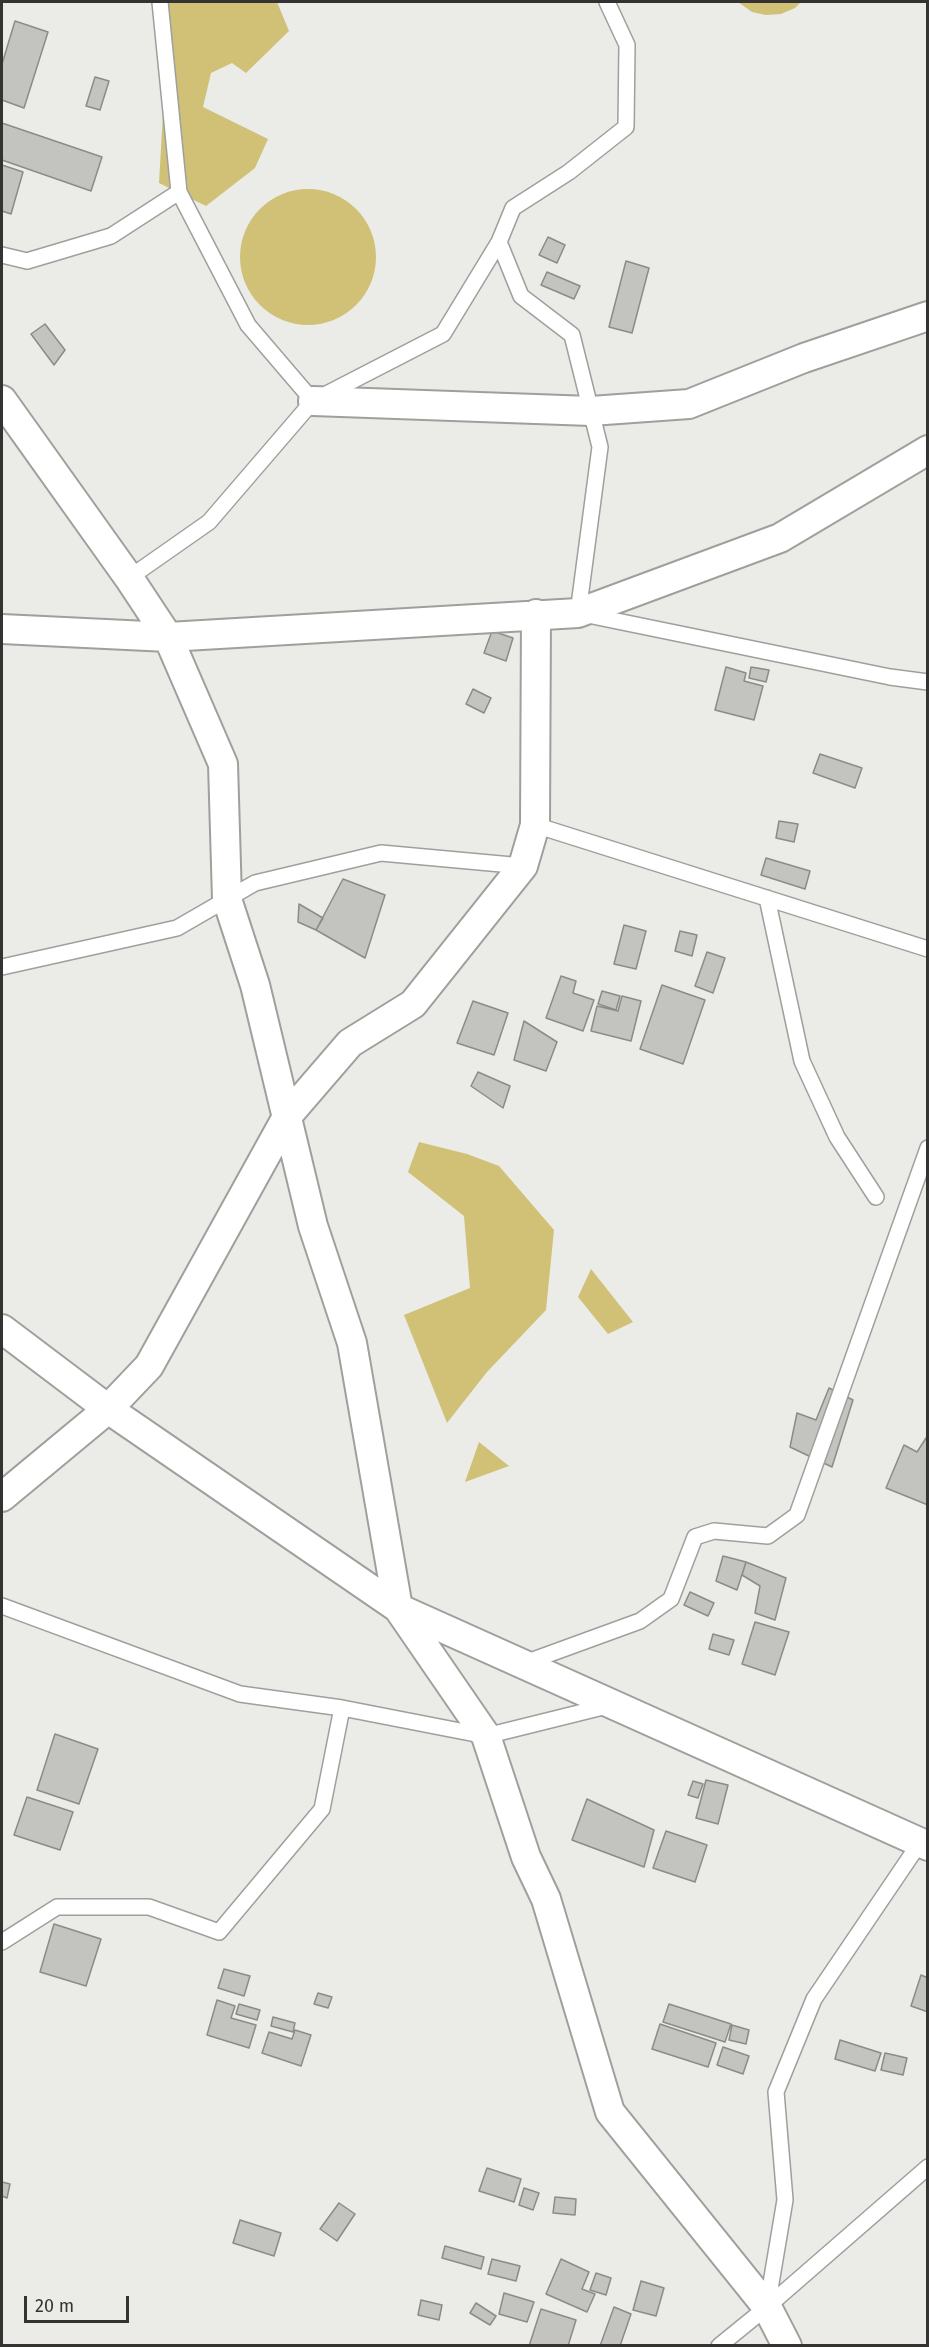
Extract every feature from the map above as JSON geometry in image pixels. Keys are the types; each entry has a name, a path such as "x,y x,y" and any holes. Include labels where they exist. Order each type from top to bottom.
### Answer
{"street":[{"path":"313,401 591,411 689,404 804,358 927,316"},
{"path":"2,400 129,578 168,637 223,764 227,899 255,985 313,1226 352,1343 398,1608 486,1736 526,1857 546,1899 610,2112 767,2307 787,2346"},
{"path":"2,629 168,637 578,613 780,538 927,450"},
{"path":"2,1497 108,1408 149,1366 288,1115 350,1043 414,1004 523,866 535,825 536,614"},
{"path":"2,1329 108,1408 398,1608 923,1845"}],"lane":[{"path":"160,2 179,192 248,325 313,401"},
{"path":"129,578 209,522 313,401 443,334 499,242 513,208 570,172 626,128 627,45 607,2"},
{"path":"2,255 27,261 111,236 179,192"},
{"path":"499,242 521,296 572,336 600,447 578,613 890,677 927,682"},
{"path":"535,825 927,949"},
{"path":"2,967 177,928 255,883 381,853 523,866"},
{"path":"767,898 802,1061 837,1137 876,1197"},
{"path":"522,1664 640,1621 671,1599 696,1537 714,1531 768,1536 797,1515 927,1148"},
{"path":"2,1606 240,1694 342,1708 486,1736 613,1705"},
{"path":"2,1942 57,1907 149,1907 219,1932 322,1809 342,1708"},
{"path":"767,2307 785,2200 776,2092 814,1999 923,1845"},
{"path":"719,2346 927,2167"}],"shaded area":[{"path":"156,2 277,2 289,31 246,73 232,63 211,73 203,107 268,139 255,168 206,206 159,183 166,60"},
{"path":"738,2 801,2 795,8 781,14 766,15 752,12"},
{"path":"308,189 334,194 346,200 356,209 365,219 371,231 376,257 371,283 365,295 356,305 346,314 334,320 308,325 282,320 270,314 260,305 251,295 245,283 240,257 245,231 251,219 260,209 270,200 282,194"},
{"path":"419,1142 467,1154 499,1166 554,1230 546,1310 487,1372 447,1423 404,1315 470,1288 464,1216 408,1172"},
{"path":"591,1269 633,1322 608,1334 578,1297"},
{"path":"479,1442 509,1466 465,1482"}],"building":[{"path":"15,21 48,32 24,108 2,100 2,64"},
{"path":"95,77 109,81 100,110 86,106"},
{"path":"2,123 102,157 91,191 2,160"},
{"path":"2,165 23,172 11,214 2,211"},
{"path":"548,237 565,245 557,263 539,255"},
{"path":"626,261 649,268 632,333 609,327"},
{"path":"547,272 580,286 574,299 541,285"},
{"path":"45,324 65,350 54,365 31,334"},
{"path":"492,631 513,638 506,661 484,653"},
{"path":"726,667 746,673 744,681 763,686 754,720 715,710"},
{"path":"751,667 769,670 766,682 749,678"},
{"path":"473,689 491,698 484,713 466,704"},
{"path":"820,754 862,768 855,788 813,773"},
{"path":"779,821 798,824 794,842 776,838"},
{"path":"766,858 810,871 805,889 761,875"},
{"path":"343,879 385,895 365,958 316,930"},
{"path":"299,904 323,918 316,930 298,922"},
{"path":"624,925 646,931 636,969 614,964"},
{"path":"680,931 697,935 692,956 675,951"},
{"path":"707,952 725,958 713,993 695,986"},
{"path":"561,976 576,981 573,993 594,1000 583,1031 546,1018"},
{"path":"662,985 705,1000 683,1064 640,1049"},
{"path":"602,991 620,996 616,1010 598,1004"},
{"path":"622,996 641,1001 631,1041 591,1031 597,1006 618,1011"},
{"path":"473,1001 508,1013 494,1055 457,1043"},
{"path":"524,1021 557,1042 546,1071 514,1060"},
{"path":"478,1072 510,1086 503,1108 471,1086"},
{"path":"829,1388 853,1400 832,1467 790,1447 797,1413 816,1420"},
{"path":"928,1435 928,1505 886,1488 904,1445 917,1452"},
{"path":"723,1556 746,1562 737,1590 716,1581"},
{"path":"746,1562 786,1578 775,1620 755,1613 760,1586 742,1575"},
{"path":"690,1592 714,1603 708,1616 684,1605"},
{"path":"755,1622 789,1632 775,1675 742,1664"},
{"path":"713,1634 734,1640 729,1655 709,1649"},
{"path":"55,1734 98,1749 79,1804 37,1790"},
{"path":"706,1780 728,1785 718,1824 696,1818"},
{"path":"693,1781 703,1784 698,1798 688,1795"},
{"path":"27,1797 73,1812 60,1850 14,1835"},
{"path":"587,1799 654,1830 644,1867 572,1840"},
{"path":"666,1831 707,1845 695,1882 653,1868"},
{"path":"54,1924 101,1939 86,1986 40,1972"},
{"path":"224,1969 250,1976 244,1996 218,1988"},
{"path":"921,1975 928,1978 928,2012 911,2006"},
{"path":"318,1993 332,1997 328,2008 314,2004"},
{"path":"217,2000 235,2006 231,2018 256,2025 249,2048 207,2035"},
{"path":"239,2004 260,2010 257,2020 236,2014"},
{"path":"669,2004 731,2024 725,2042 663,2022"},
{"path":"273,2017 295,2023 293,2032 271,2026"},
{"path":"660,2024 716,2043 708,2067 652,2049"},
{"path":"732,2025 749,2030 746,2044 729,2040"},
{"path":"295,2030 311,2035 301,2066 262,2053 269,2032 292,2039"},
{"path":"840,2040 881,2053 875,2071 835,2059"},
{"path":"723,2047 749,2056 743,2074 717,2065"},
{"path":"885,2053 907,2058 903,2075 881,2070"},
{"path":"487,2168 521,2179 514,2202 479,2191"},
{"path":"2,2182 10,2184 7,2198 2,2196"},
{"path":"524,2188 539,2193 533,2210 519,2205"},
{"path":"555,2197 576,2199 575,2215 553,2213"},
{"path":"339,2203 355,2214 337,2241 320,2229"},
{"path":"240,2220 281,2233 274,2256 233,2243"},
{"path":"445,2246 484,2257 481,2269 442,2258"},
{"path":"492,2259 520,2266 516,2281 488,2274"},
{"path":"561,2259 589,2272 582,2289 595,2294 587,2312 546,2294"},
{"path":"596,2273 611,2278 606,2295 590,2290"},
{"path":"641,2281 664,2288 656,2316 633,2310"},
{"path":"504,2293 534,2302 527,2322 499,2314"},
{"path":"421,2300 442,2305 439,2320 418,2315"},
{"path":"476,2303 496,2316 490,2325 470,2313"},
{"path":"614,2307 631,2314 620,2346 600,2346"},
{"path":"541,2309 576,2320 568,2346 529,2346"}]}
